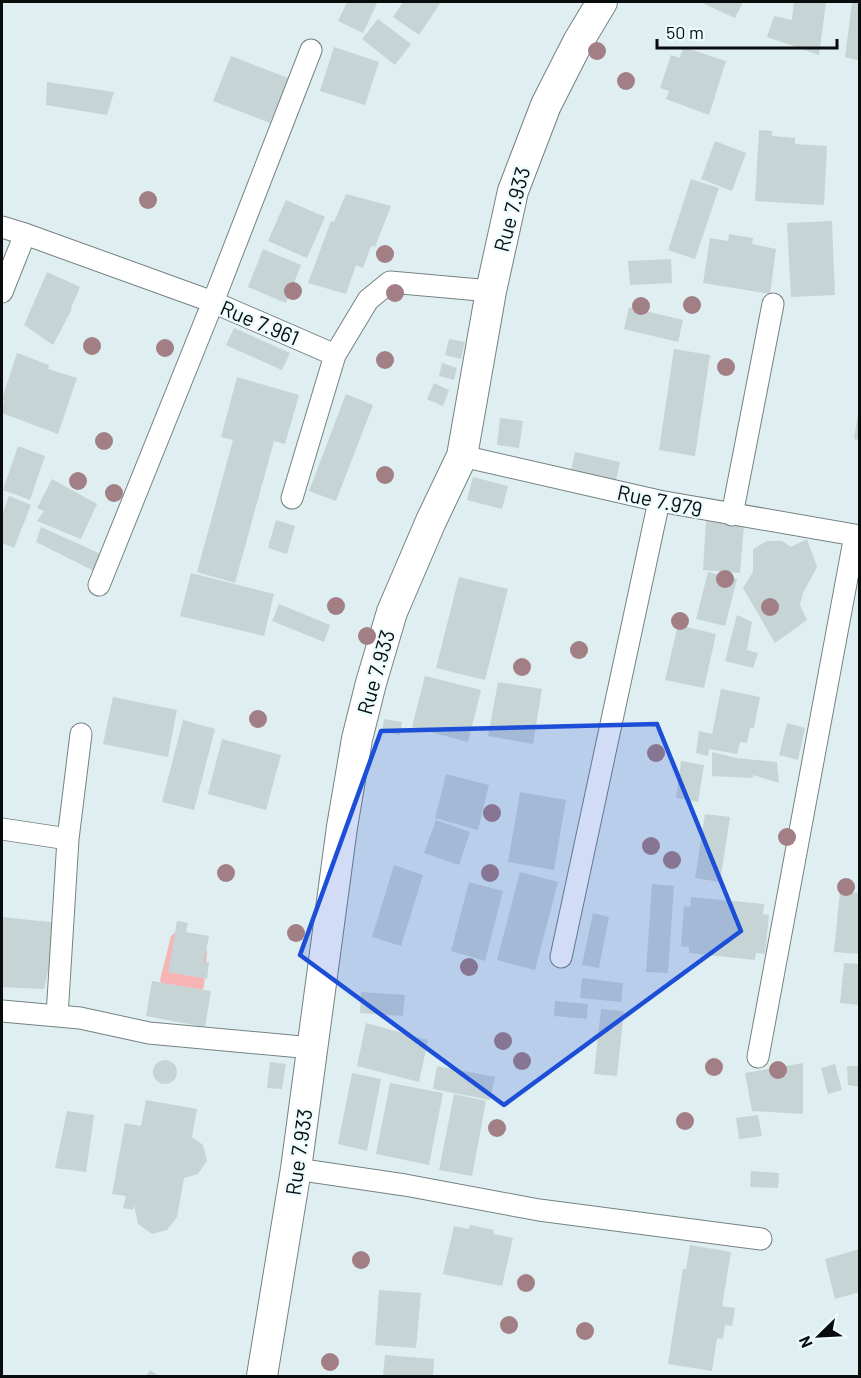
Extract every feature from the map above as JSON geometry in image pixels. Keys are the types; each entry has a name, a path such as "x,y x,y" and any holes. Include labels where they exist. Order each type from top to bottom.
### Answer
{"street":[{"name":"Rue 7.933","path":"262,1377 296,1169 342,827 357,739 392,612 462,456 491,291 513,191 527,150 551,95 578,42 602,2"},
{"path":"99,585 311,50"},
{"name":"Rue 7.961","path":"2,227 213,302 335,355"},
{"path":"2,292 25,234"},
{"path":"292,498 335,355 368,300 390,282 491,291"},
{"path":"732,515 773,304"},
{"name":"Rue 7.979","path":"462,456 659,501 857,535"},
{"path":"561,957 659,501"},
{"path":"758,1057 857,535"},
{"path":"57,1016 68,839 81,734"},
{"path":"2,829 68,839"},
{"path":"2,1011 80,1018 149,1033 312,1048"},
{"path":"296,1169 405,1185 539,1210 761,1239"}],"highlighted area":[{"path":"657,724 741,931 504,1105 300,955 381,731"}],"shaded area":[{"path":"179,929 205,946 207,952 204,987 200,993 162,986 160,980 171,936"}],"building":[{"path":"347,2 377,3 363,33 338,21"},
{"path":"403,2 441,2 419,35 393,17"},
{"path":"700,2 743,2 735,18"},
{"path":"794,2 826,2 819,55 767,37 774,16 792,20"},
{"path":"860,2 860,61 845,57 852,3"},
{"path":"378,19 411,44 395,65 362,39"},
{"path":"334,47 379,62 365,105 320,91"},
{"path":"683,47 726,61 709,115 666,99 669,91 660,88 671,55 680,58"},
{"path":"231,56 288,78 270,123 213,101"},
{"path":"47,82 114,92 107,115 46,105"},
{"path":"759,130 772,131 772,136 795,138 795,144 827,146 824,205 755,201"},
{"path":"715,141 746,153 732,191 701,179"},
{"path":"691,179 719,188 695,259 668,250"},
{"path":"346,194 391,206 375,247 371,246 363,268 356,265 346,294 308,283 331,221 334,222"},
{"path":"286,200 325,217 307,258 268,241"},
{"path":"832,221 835,295 791,297 787,223"},
{"path":"729,234 753,238 752,244 776,249 770,294 703,283 710,238 728,241"},
{"path":"263,249 301,265 286,303 248,287"},
{"path":"671,259 672,283 630,285 628,261"},
{"path":"47,272 80,287 72,309 53,345 24,325"},
{"path":"629,307 683,320 678,342 624,329"},
{"path":"234,328 290,353 282,370 226,345"},
{"path":"449,339 465,342 461,359 445,355"},
{"path":"674,349 710,355 695,456 659,450"},
{"path":"17,353 49,365 48,369 77,378 58,434 2,413 4,401 2,399"},
{"path":"442,363 457,368 454,380 439,376"},
{"path":"237,377 299,395 285,444 274,441 235,583 197,572 233,440 221,437"},
{"path":"434,383 449,390 443,406 427,399"},
{"path":"346,394 373,405 336,501 309,491"},
{"path":"858,414 860,415 860,440 854,439"},
{"path":"500,418 523,421 519,448 497,445"},
{"path":"18,446 45,456 30,500 3,490"},
{"path":"575,452 620,462 615,485 570,475"},
{"path":"473,477 508,486 502,509 467,500"},
{"path":"52,479 97,504 81,539 37,521 44,511 37,508"},
{"path":"9,496 31,505 14,548 2,543 2,515"},
{"path":"276,520 295,526 287,554 268,548"},
{"path":"706,521 744,524 740,573 703,570"},
{"path":"41,527 103,555 94,571 36,542"},
{"path":"807,539 817,567 803,593 800,605 807,620 775,643 743,588 753,572 753,549 767,541 782,541 791,547"},
{"path":"708,572 737,579 725,626 696,619"},
{"path":"191,573 274,594 264,636 180,616"},
{"path":"459,577 508,589 485,680 436,668"},
{"path":"279,604 330,625 324,642 272,621"},
{"path":"737,615 752,622 747,650 758,653 753,668 725,661"},
{"path":"678,625 716,634 704,688 665,680"},
{"path":"425,676 481,690 468,742 412,727"},
{"path":"498,682 542,689 533,744 488,736"},
{"path":"721,689 760,697 754,728 750,728 747,743 740,742 737,754 709,749 708,756 696,753 699,731 712,734"},
{"path":"113,697 177,710 168,757 103,744"},
{"path":"384,719 402,722 400,735 382,732"},
{"path":"183,720 215,729 194,810 162,802"},
{"path":"787,723 805,728 798,760 779,755"},
{"path":"222,739 281,755 266,810 208,794"},
{"path":"712,752 737,758 777,762 779,783 753,775 753,778 712,776"},
{"path":"681,761 704,765 698,802 676,798"},
{"path":"446,774 489,785 478,830 435,818"},
{"path":"520,792 566,800 554,870 508,862"},
{"path":"705,814 730,817 720,882 695,878"},
{"path":"436,820 470,832 459,865 424,853"},
{"path":"394,865 423,875 401,946 372,937"},
{"path":"520,872 558,882 535,970 497,960"},
{"path":"469,882 503,891 485,961 451,951"},
{"path":"652,884 674,886 668,973 646,972"},
{"path":"840,891 860,893 860,954 834,952"},
{"path":"691,897 764,904 763,914 769,915 765,954 756,953 755,960 689,953 689,947 681,946 684,906 690,907"},
{"path":"593,913 609,917 599,968 582,965"},
{"path":"2,917 59,923 44,989 2,987"},
{"path":"177,921 188,923 186,932 209,936 204,962 209,962 207,979 168,972"},
{"path":"844,963 860,964 860,1005 840,1003"},
{"path":"582,978 623,983 621,1002 580,998"},
{"path":"152,981 211,991 205,1027 146,1016"},
{"path":"361,992 405,995 403,1016 360,1013"},
{"path":"555,1001 588,1004 587,1019 554,1016"},
{"path":"601,1009 624,1011 617,1076 594,1074"},
{"path":"366,1023 428,1040 419,1082 357,1066"},
{"path":"165,1060 174,1063 177,1072 174,1081 165,1084 156,1081 153,1072 156,1063"},
{"path":"270,1062 286,1064 282,1089 267,1088"},
{"path":"803,1063 803,1114 752,1111 745,1073"},
{"path":"835,1064 842,1090 828,1094 821,1068"},
{"path":"437,1066 495,1077 490,1100 433,1089"},
{"path":"847,1066 860,1066 860,1087 848,1085"},
{"path":"352,1073 381,1079 367,1151 338,1144"},
{"path":"390,1083 443,1093 429,1165 376,1154"},
{"path":"454,1094 486,1101 472,1176 439,1170"},
{"path":"146,1100 197,1109 192,1137 203,1145 207,1161 198,1174 184,1178 177,1217 167,1230 152,1234 138,1224 134,1205 133,1210 123,1208 126,1196 112,1194 125,1123 141,1126"},
{"path":"67,1111 94,1115 86,1172 55,1168"},
{"path":"758,1115 762,1136 739,1139 736,1118"},
{"path":"751,1171 779,1173 778,1188 750,1187"},
{"path":"470,1225 494,1230 494,1234 513,1238 502,1286 443,1274 454,1226 469,1229"},
{"path":"690,1245 731,1252 722,1306 735,1308 732,1326 725,1325 723,1339 717,1338 712,1371 668,1364 683,1269 686,1269"},
{"path":"860,1249 860,1292 835,1299 825,1259"},
{"path":"379,1290 421,1293 416,1348 375,1345"},
{"path":"385,1355 434,1359 433,1376 383,1376"},
{"path":"150,1370 159,1376 146,1376"}]}
